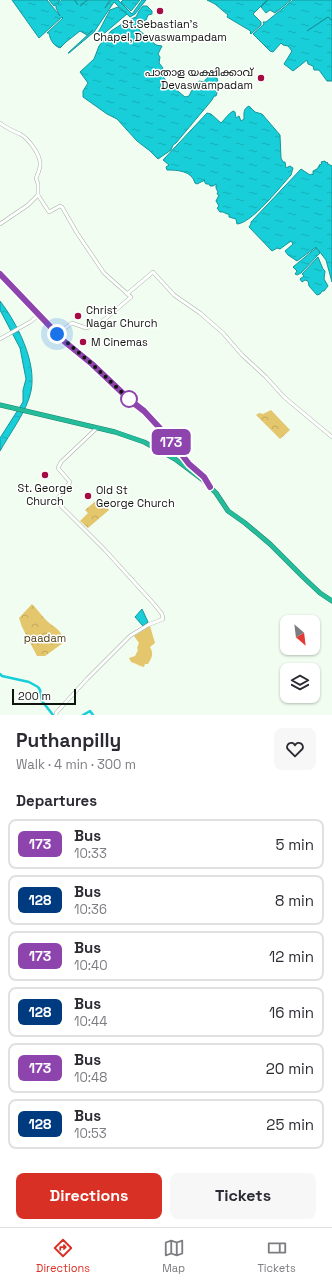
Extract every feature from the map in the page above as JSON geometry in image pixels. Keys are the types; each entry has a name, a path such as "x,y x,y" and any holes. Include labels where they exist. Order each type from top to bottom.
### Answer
{"highway":[{"path":"0,405 98,427 133,438 175,459 203,480 216,493 228,511 270,544 307,581 332,601"}],"street":[{"path":"0,123 21,134 34,148 40,162 36,178 38,184 38,195 49,212 61,206 62,207 77,233 104,273 131,297 99,324 86,328 72,323 57,334"},
{"path":"0,224 38,195"},
{"path":"127,294 153,272 174,295 200,313 223,333 242,356 266,377 284,397 332,437"},
{"path":"0,274 57,334 144,411 169,438 189,464 204,477 210,487"},
{"path":"0,339 22,327 38,315"},
{"path":"56,715 56,713 74,693 130,636 148,625 163,619 162,614 154,604 105,550 56,501 70,482 58,468 61,462 98,427"}],"green space":[{"path":"271,410 290,430 280,439 256,415 259,413 263,414"},
{"path":"98,499 109,510 88,528 80,521 88,513 85,510"},
{"name":"paadam","path":"32,604 47,621 60,632 63,639 63,643 45,656 37,656 19,618"},
{"path":"150,626 155,643 150,647 152,654 148,664 145,664 144,667 131,662 129,658 135,656 138,650 137,648 139,643 134,636"}],"water":[{"path":"12,0 47,0 60,16 56,5 54,6 49,0 60,0 57,4 62,0 74,0 78,5 75,0 87,0 80,6 88,0 110,0 105,8 111,0 118,0 132,14 142,0 146,0 135,14 130,17 114,2 94,32 68,53 93,30 87,35 80,31 60,48 54,44 49,33 47,33 63,18 62,17 39,38"},
{"path":"123,0 140,0 131,11 121,2"},
{"path":"207,0 267,0 253,14 261,22 261,25 251,34 249,30 227,17 228,15 215,4"},
{"path":"268,0 291,0 275,13 270,10 266,13 261,7"},
{"path":"293,0 332,0 332,20 328,17 332,21 332,81 327,81 319,70 314,70 313,66 308,64 307,60 293,71 284,64 292,51 288,46 281,43 273,52 270,51 253,34 264,24 263,22 266,22"},
{"path":"143,6 147,6 152,11 152,14 148,15 146,20 143,21 139,30 156,45 162,46 158,54 160,57 159,63 163,68 160,73 168,83 185,97 189,96 192,90 196,88 199,81 204,82 209,77 217,78 219,87 216,96 214,96 173,145 171,150 158,159 137,141 117,119 107,114 83,97 83,91 88,83 80,72 94,59 99,46 111,31 136,17"},
{"path":"118,7 127,14 100,37 100,35 96,33 99,31 110,10"},
{"path":"249,106 255,112 262,114 280,135 281,158 283,162 285,162 286,168 290,166 293,168 291,175 258,211 250,218 237,224 236,219 229,217 229,214 220,212 217,208 219,206 216,201 219,195 217,194 216,184 210,186 209,184 206,184 204,181 205,180 197,184 191,176 184,172 167,170 166,167 169,165 163,160 207,113 211,114 221,123 233,111 235,112 236,118 239,116 241,121 244,119 245,110"},
{"path":"325,161 332,166 332,282 326,260 316,247 297,261 285,251 293,244 291,241 280,249 277,248 272,251 249,227 251,222 301,169 310,175 313,175 313,171 319,166 320,167 319,165 322,164 321,162"},
{"path":"316,248 320,253 301,273 297,275 295,274 297,271 293,267"},
{"path":"318,257 325,271 324,279 328,286 324,291 317,295 309,286 308,281 305,280 302,282 300,279 304,276 302,274"},
{"path":"0,301 13,320 24,343 31,368 32,380 31,391 26,406 0,451 0,438 23,402 23,390 26,379 20,348 0,310"},
{"path":"142,609 148,622 143,626 135,617"}],"waterway":[{"path":"0,674 2,676 29,682 38,687 42,701 53,715"},
{"path":"83,715 90,711 93,715"}],"bus line":[{"name":"173","path":"0,274 65,342 144,411 169,438 189,464 204,477 210,487"}],"place":[{"name":"St.Sebastian's Chapel, Devaswampadam","path":"160,11"},
{"name":"പാതാള യക്ഷിക്കാവ് Devaswampadam","path":"261,78"},
{"name":"Christ Nagar Church","path":"78,316"},
{"name":"M Cinemas","path":"83,342"},
{"name":"St. George Church","path":"45,475"},
{"name":"Old St George Church","path":"88,496"}],"route":[{"path":"57,334 129,399"}]}
